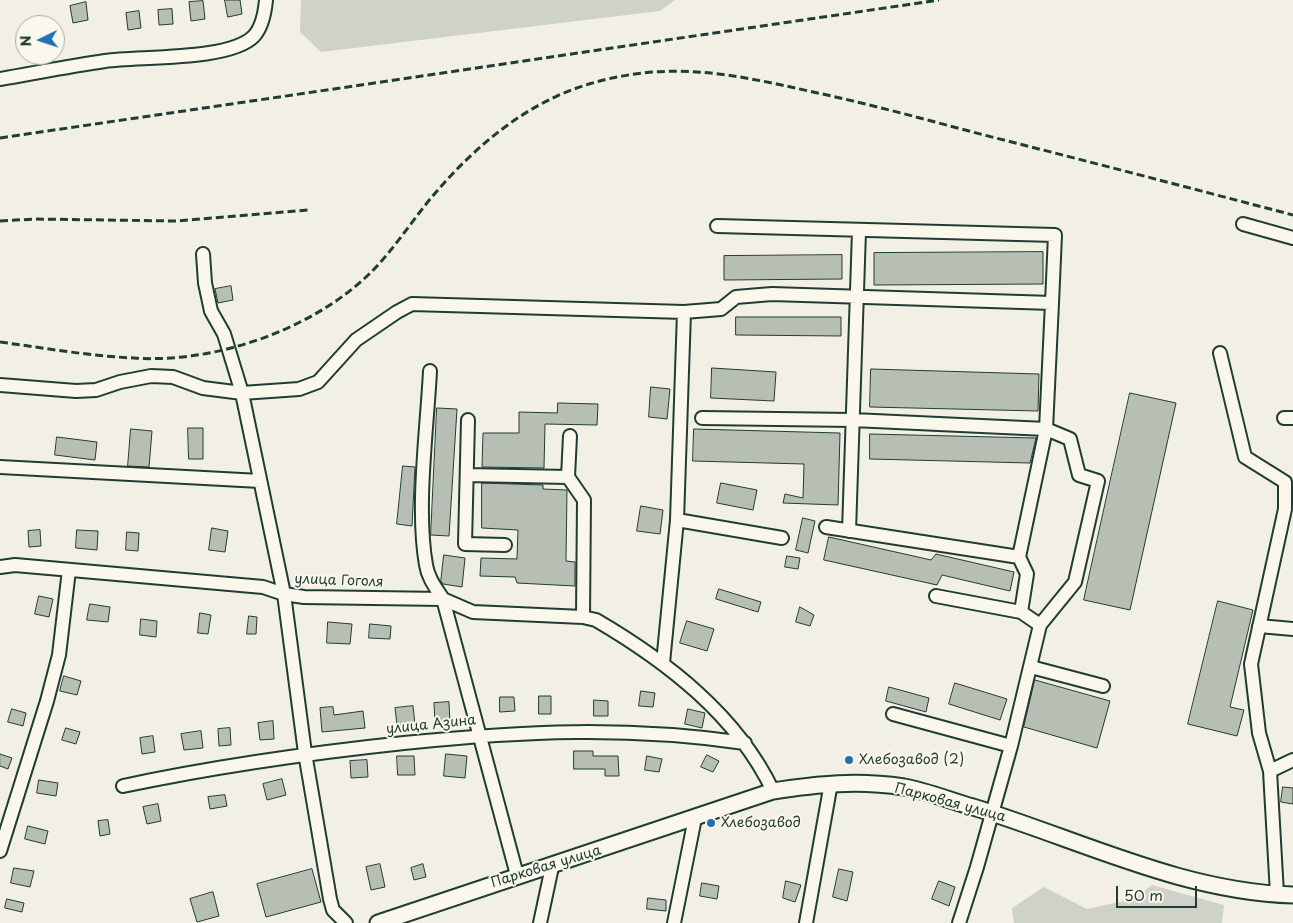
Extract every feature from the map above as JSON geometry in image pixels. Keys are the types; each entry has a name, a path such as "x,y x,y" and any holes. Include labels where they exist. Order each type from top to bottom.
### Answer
{"main road":[{"name":"Парковая улица","path":"378,923 518,875 552,867 772,791 831,783 906,787 992,813 1166,872 1248,893 1293,894"}],"street":[{"path":"0,79 105,61 216,52 237,46 254,36 263,17 266,0"},
{"path":"1242,224 1293,238"},
{"path":"717,226 1055,235 1046,429 1019,557 1027,574 1022,612"},
{"path":"849,531 859,231"},
{"path":"203,254 205,283 211,311 224,334 242,393 284,594 305,753 330,899 333,910 346,923"},
{"path":"0,385 76,391 96,390 120,382 151,376 173,377 203,388 242,393 299,389 318,382 356,340 412,304 684,312 721,308 736,297 745,295 1052,303"},
{"path":"664,663 677,520 684,312"},
{"path":"1220,353 1245,457 1286,482 1289,510 1251,664 1252,688 1259,733 1270,772 1277,894"},
{"path":"430,371 422,510 426,566 430,580 442,599 518,875"},
{"path":"702,418 853,420 1046,429 1070,439 1079,476 1098,481 1075,582 1040,626 1011,746 959,923"},
{"path":"468,420 465,544 505,545"},
{"path":"570,436 568,477 584,500 583,618"},
{"path":"0,467 260,481"},
{"path":"467,475 568,477"},
{"path":"677,520 782,538"},
{"path":"826,527 1019,557"},
{"name":"улица Гоголя","path":"0,567 15,565 263,587 284,594 304,597 442,599 472,612 596,620 664,663 696,692 745,743 764,773 772,791"},
{"path":"0,851 48,701 59,656 69,570"},
{"path":"936,596 1022,612 1040,626"},
{"path":"1259,626 1293,630"},
{"path":"1031,667 1103,686"},
{"path":"893,714 1011,746"},
{"name":"улица Азина","path":"123,786 188,772 305,753 480,735 546,731 630,731 692,735 745,743"},
{"path":"1270,772 1293,760"},
{"path":"806,923 831,783"},
{"path":"674,923 694,818"},
{"path":"540,923 552,867"}],"shaded area":[{"path":"301,0 675,0 660,11 321,52 300,32"},
{"path":"1152,885 1224,905 1222,923 1014,923 1012,908 1044,887 1087,909 1134,899"}],"building":[{"path":"225,0 240,0 242,14 228,17"},
{"path":"203,1 205,19 191,21 189,2"},
{"path":"86,2 88,20 73,23 70,6"},
{"path":"172,9 173,24 159,25 158,10"},
{"path":"139,11 141,28 128,30 126,13"},
{"path":"1043,252 1043,284 874,285 874,253"},
{"path":"842,255 842,279 724,280 724,256"},
{"path":"231,286 233,300 218,303 215,289"},
{"path":"736,317 841,317 841,336 736,335"},
{"path":"712,368 776,372 774,401 711,398"},
{"path":"871,369 1039,374 1038,411 870,407"},
{"path":"651,387 670,389 667,419 649,417"},
{"path":"1130,393 1176,403 1130,610 1084,600"},
{"path":"558,403 598,404 597,425 545,424 544,468 482,467 483,433 519,433 519,412 557,413"},
{"path":"437,408 457,409 449,536 431,535"},
{"path":"188,428 203,428 203,459 189,459"},
{"path":"131,429 152,431 149,467 128,466"},
{"path":"694,429 840,433 838,505 783,503 785,494 803,498 804,464 693,461"},
{"path":"870,434 1036,438 1030,463 870,459"},
{"path":"57,437 97,442 95,460 55,455"},
{"path":"403,466 415,467 412,526 397,524"},
{"path":"482,483 543,485 543,489 567,490 566,561 575,562 575,586 517,583 515,577 480,576 481,558 517,559 518,530 482,528"},
{"path":"721,483 757,490 753,510 717,503"},
{"path":"641,506 663,510 660,534 637,531"},
{"path":"803,518 815,521 808,553 796,550"},
{"path":"212,528 228,531 225,552 209,550"},
{"path":"40,530 41,546 29,547 28,531"},
{"path":"77,530 98,531 97,550 76,548"},
{"path":"127,532 139,533 138,551 126,550"},
{"path":"829,537 931,560 936,554 1014,572 1010,591 942,575 937,585 824,560"},
{"path":"444,555 465,558 462,587 443,584 441,581"},
{"path":"787,556 800,558 798,569 785,567"},
{"path":"719,589 761,602 758,612 716,599"},
{"path":"39,596 53,599 49,617 35,614"},
{"path":"1218,601 1253,610 1230,707 1244,710 1237,736 1188,724"},
{"path":"90,604 110,607 108,622 87,620"},
{"path":"800,607 814,615 810,626 796,622"},
{"path":"200,613 211,615 208,634 198,633"},
{"path":"249,616 257,617 256,634 247,634"},
{"path":"141,619 157,621 156,637 140,635"},
{"path":"687,621 714,629 707,651 680,643"},
{"path":"328,622 352,624 350,644 327,643"},
{"path":"370,624 391,626 390,639 369,638"},
{"path":"64,676 81,681 77,695 60,691"},
{"path":"1035,680 1110,701 1097,748 1024,727"},
{"path":"955,683 1007,699 1000,720 949,704"},
{"path":"889,687 929,698 926,712 886,701"},
{"path":"641,691 655,693 653,707 639,706"},
{"path":"539,696 551,696 551,714 539,714"},
{"path":"500,697 514,697 515,711 500,712"},
{"path":"594,700 608,701 608,716 594,716"},
{"path":"449,702 450,723 435,724 434,703"},
{"path":"413,706 415,724 397,725 395,708"},
{"path":"333,707 334,715 363,711 365,728 322,732 320,708"},
{"path":"12,709 26,713 23,726 8,722"},
{"path":"688,709 705,713 702,728 685,724"},
{"path":"273,721 274,739 260,740 258,723"},
{"path":"66,728 80,732 76,744 62,740"},
{"path":"230,728 231,745 219,746 218,729"},
{"path":"201,731 203,748 184,750 181,734"},
{"path":"153,736 155,752 142,754 140,738"},
{"path":"574,751 593,751 593,756 618,756 619,776 605,776 605,769 574,769"},
{"path":"0,754 12,758 8,769 0,766"},
{"path":"446,754 467,756 465,778 444,776"},
{"path":"707,755 719,761 713,772 701,767"},
{"path":"397,756 414,756 415,775 398,775"},
{"path":"647,756 662,759 659,772 645,770"},
{"path":"367,760 368,777 351,778 350,761"},
{"path":"282,779 286,795 267,800 263,784"},
{"path":"39,780 58,783 56,796 37,793"},
{"path":"1283,787 1293,788 1293,804 1281,802"},
{"path":"225,795 227,806 210,809 208,797"},
{"path":"158,804 161,821 147,824 143,807"},
{"path":"108,820 110,834 100,836 98,821"},
{"path":"28,826 48,831 45,844 25,839"},
{"path":"380,864 385,887 371,890 366,867"},
{"path":"423,864 426,877 414,880 411,868"},
{"path":"14,868 34,871 30,887 11,883"},
{"path":"312,869 321,902 266,917 257,884"},
{"path":"839,869 853,872 847,901 833,897"},
{"path":"786,881 801,885 795,902 783,898"},
{"path":"939,881 955,887 949,906 932,899"},
{"path":"702,883 719,886 717,899 700,896"},
{"path":"213,892 219,916 197,922 190,899"},
{"path":"648,898 666,900 666,911 647,909"},
{"path":"7,899 24,903 22,912 5,908"}],"railway":[{"path":"0,138 939,0"},
{"path":"0,342 100,356 166,358 199,355 233,348 266,337 328,307 355,287 392,249 431,198 464,162 502,129 522,115 566,92 589,84 647,73 701,72 728,75 784,86 877,107 1293,215"},
{"path":"0,221 35,219 176,221 308,210"}],"place":[{"name":"Хлебозавод (2)","path":"849,760"},
{"name":"Хлебозавод","path":"711,823"}]}
